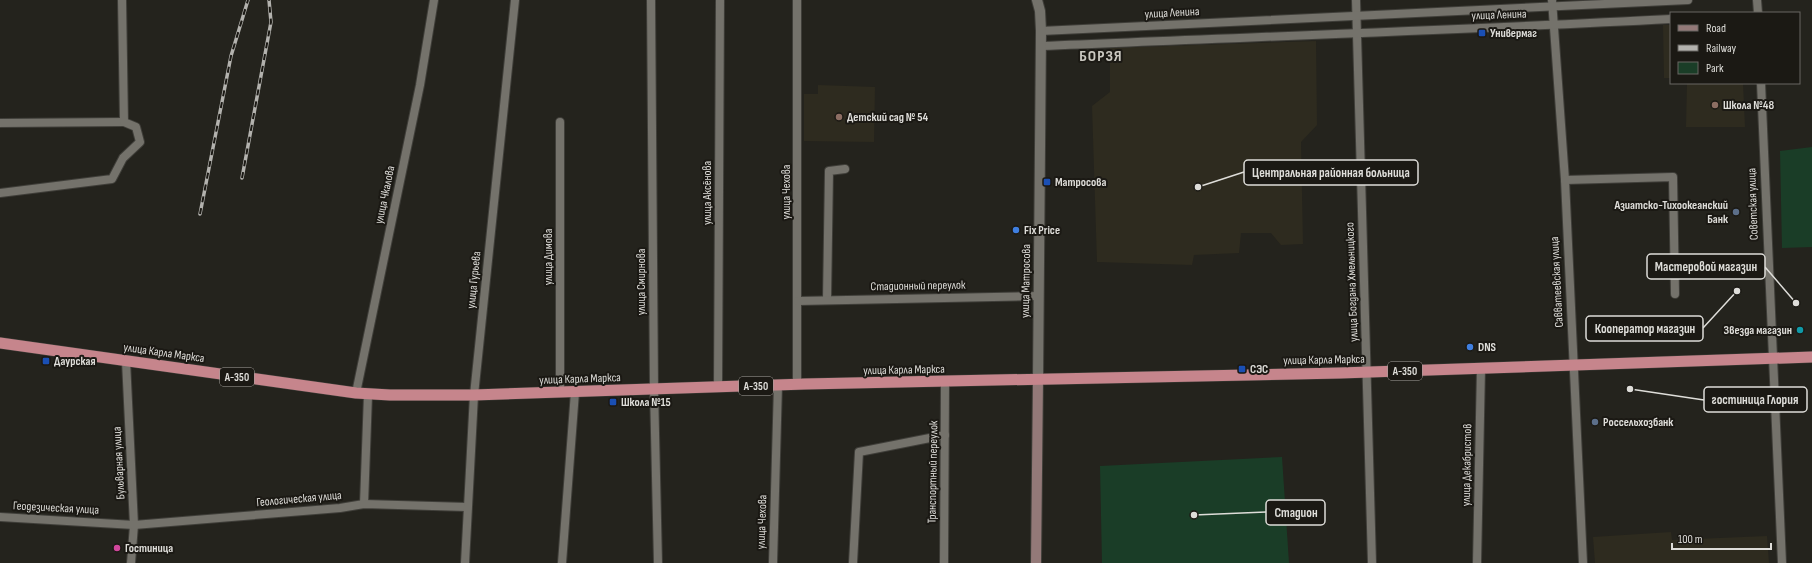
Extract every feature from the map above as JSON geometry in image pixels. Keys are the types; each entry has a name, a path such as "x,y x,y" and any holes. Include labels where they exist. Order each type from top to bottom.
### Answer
{"highway":[{"name":"улица Карла Маркса","path":"0,343 368,395 474,395 778,385 1366,372 1812,357"}],"main road":[{"name":"улица Матросова","path":"1036,563 1038,379"}],"street":[{"path":"122,0 124,122"},
{"name":"улица Чкалова","path":"356,393 420,85 434,0"},
{"name":"улица Гурьева","path":"465,563 474,395 515,0"},
{"name":"улица Смирнова","path":"650,0 654,389 658,563"},
{"name":"улица Аксёнова","path":"718,387 720,0"},
{"name":"улица Чехова","path":"797,0 797,385"},
{"name":"улица Матросова","path":"1037,0 1040,11 1041,31 1038,379"},
{"name":"улица Богдана Хмельницкого","path":"1356,0 1372,563"},
{"name":"улица Ленина","path":"1041,31 1356,16 1552,4 1688,0"},
{"path":"1757,0 1758,12"},
{"name":"Савватеевская улица","path":"1552,4 1565,180 1583,563"},
{"name":"улица Ленина","path":"1041,46 1670,19"},
{"name":"Советская улица","path":"1760,84 1782,563"},
{"path":"0,123 124,122 136,127 140,142 123,158 112,179 0,193"},
{"name":"улица Димова","path":"560,122 560,392"},
{"path":"827,300 829,170 845,169"},
{"path":"1565,180 1673,177 1675,294"},
{"name":"Стадионный переулок","path":"798,301 1038,296"},
{"name":"Бульварная улица","path":"126,361 134,525 131,563"},
{"name":"улица Декабристов","path":"1477,563 1481,368"},
{"name":"Транспортный переулок","path":"944,563 945,382"},
{"name":"улица Чехова","path":"773,563 778,385"},
{"path":"562,563 575,392"},
{"path":"364,504 368,395"},
{"path":"853,563 859,452 945,435"},
{"name":"Геологическая улица","path":"134,525 340,508 364,504 467,507"},
{"name":"Геодезическая улица","path":"0,517 134,525"}],"shaded area":[{"path":"1663,25 1670,25 1670,78 1664,78"},
{"path":"1316,41 1317,125 1301,142 1303,244 1281,245 1271,233 1241,233 1239,253 1194,255 1192,265 1097,262 1092,106 1110,92 1110,48"},
{"name":"Школа №48","path":"1687,84 1743,84 1745,127 1686,127"},
{"name":"Детский сад № 54","path":"818,85 875,87 874,142 804,141 804,94 818,94"},
{"path":"1671,532 1672,540 1767,536 1769,563 1595,563 1593,537"}],"green space":[{"path":"1812,147 1812,247 1782,248 1780,151"},
{"path":"1282,457 1289,563 1102,563 1100,466"}],"railway":[{"path":"200,214 231,56 248,0"},
{"path":"242,178 271,22 269,0"}],"place":[{"name":"Универмаг","path":"1482,33"},
{"name":"Школа №48","path":"1715,105"},
{"name":"Детский сад № 54","path":"839,117"},
{"name":"Матросова","path":"1047,182"},
{"name":"Центральная районная больница","path":"1198,187"},
{"name":"Азиатско-Тихоокеанский Банк","path":"1736,212"},
{"name":"Fix Price","path":"1016,230"},
{"name":"Кооператор магазин","path":"1737,291"},
{"name":"Мастеровой магазин","path":"1796,303"},
{"name":"Звезда магазин","path":"1800,330"},
{"name":"DNS","path":"1470,347"},
{"name":"Даурская","path":"46,361"},
{"name":"СЭС","path":"1242,369"},
{"name":"гостиница Глория","path":"1630,389"},
{"name":"Школа №15","path":"613,402"},
{"name":"Россельхозбанк","path":"1595,422"},
{"name":"Стадион","path":"1194,515"},
{"name":"Гостиница","path":"117,548"}],"district":[{"name":"БОРЗЯ","path":"1101,56"}]}
